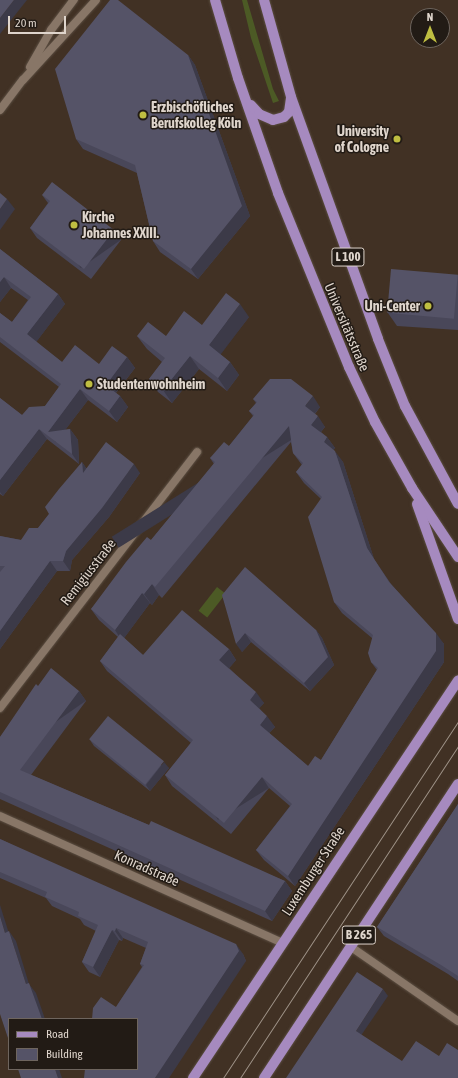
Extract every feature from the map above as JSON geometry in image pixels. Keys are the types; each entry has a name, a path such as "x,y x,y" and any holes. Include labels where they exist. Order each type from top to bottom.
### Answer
{"main road":[{"name":"Universitätsstraße","path":"215,0 246,99 278,193 349,367 374,422 412,488 458,557"},
{"name":"Universitätsstraße","path":"264,0 291,97 345,251 400,393 436,468 458,504"},
{"path":"246,99 259,114 273,120 284,117 289,112 291,97"},
{"path":"412,488 458,619"},
{"name":"Luxemburger Straße","path":"193,1078 457,679"},
{"name":"B 265","path":"264,1078 458,784"}],"street":[{"path":"23,80 51,30 74,0"},
{"path":"0,110 23,80 96,0"},
{"name":"Remigiusstraße","path":"0,708 197,452"},
{"name":"Konradstraße","path":"0,816 283,943"},
{"path":"351,947 458,1021"}],"green space":[{"path":"242,0 247,0 273,89 279,101 273,103 251,38"},
{"path":"217,587 226,594 207,617 199,611"}],"building":[{"path":"0,0 14,0 0,18"},
{"name":"Erzbischöfliches Berufskolleg Köln","path":"110,0 118,0 188,55 242,206 191,269 153,241 135,165 76,139 55,69"},
{"name":"Kirche Johannes XXIII.","path":"52,182 114,230 84,269 30,228 50,201 42,195"},
{"path":"0,193 7,199 0,209"},
{"path":"0,249 58,294 27,334 62,362 75,345 99,364 112,346 127,357 106,385 120,396 109,411 80,389 48,432 70,429 72,454 39,429 0,480 0,398 22,415 29,407 45,406 61,384 0,337 0,313 12,322 31,297 4,277 0,282"},
{"name":"Uni-Center","path":"391,269 458,275 454,319 387,313"},
{"path":"226,293 240,304 209,345 230,362 218,378 190,356 163,390 149,379 165,358 137,336 148,322 166,336 184,311 202,325"},
{"path":"270,379 291,379 313,396 305,406 318,416 311,425 327,437 324,442 335,451 367,548 389,582 436,633 436,651 288,876 256,850 292,804 262,777 224,823 165,775 193,740 100,661 120,634 143,655 182,610 229,649 219,660 256,692 250,700 267,716 260,725 308,766 315,756 321,760 378,668 371,662 368,653 373,635 334,602 308,517 322,497 296,472 303,463 293,453 289,426 155,587 152,584 144,594 142,593 115,630 91,609 126,562 147,537 151,540 215,462 210,458 224,442 229,446 254,415 249,411 257,402 253,399"},
{"path":"106,442 134,464 102,508 66,551 63,561 50,561 0,631 0,572 5,566 0,566 0,536 21,540 29,528 38,528 49,514 45,507 59,489 82,462 83,473"},
{"path":"245,567 316,630 328,657 304,683 245,633 236,644 222,595"},
{"path":"51,668 79,691 20,770 149,825 151,821 285,881 265,911 0,792 0,737 36,684 38,686"},
{"path":"108,716 164,761 145,785 89,739"},
{"path":"458,804 458,976 377,927"},
{"path":"0,839 236,944 239,951 155,1078 84,1078 85,1070 138,1070 138,1018 92,1018 93,1008 101,997 116,1007 144,965 140,964 148,942 116,928 115,931 112,930 93,967 82,962 98,925 78,916 79,912 45,897 47,892 0,872"},
{"path":"0,916 5,933 9,931 26,984 29,983 42,1018 8,1018 8,1038 0,1014"},
{"path":"357,972 383,989 356,1031 402,1061 416,1041 439,1056 447,1043 458,1050 458,1078 286,1078"},
{"path":"18,1070 55,1070 58,1078 21,1078"}],"tram line":[{"path":"223,1078 458,721"},
{"path":"240,1078 458,746"}],"place":[{"name":"Erzbischöfliches Berufskolleg Köln","path":"143,115"},
{"name":"University of Cologne","path":"397,139"},
{"name":"Kirche Johannes XXIII.","path":"74,225"},
{"name":"Uni-Center","path":"428,306"},
{"name":"Studentenwohnheim","path":"89,384"}]}
